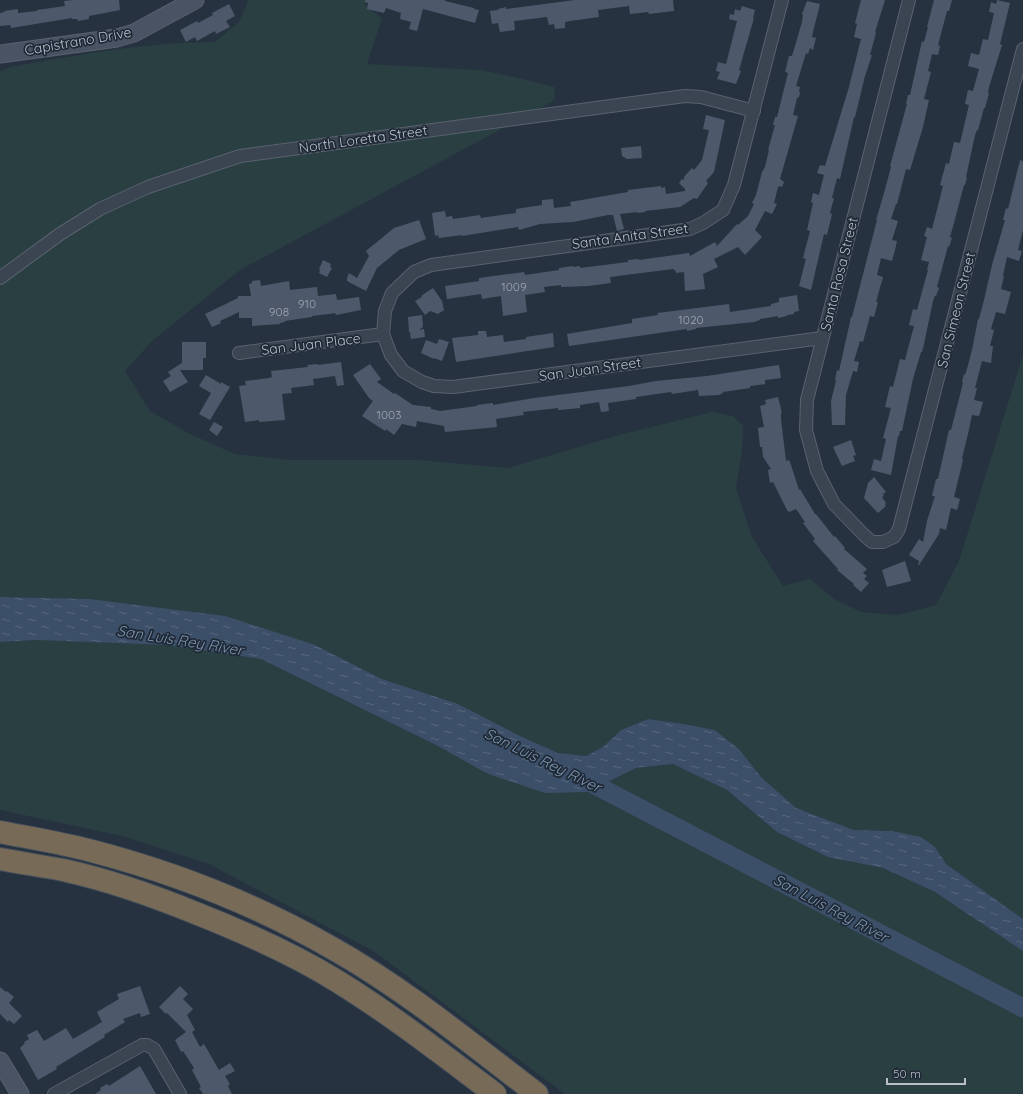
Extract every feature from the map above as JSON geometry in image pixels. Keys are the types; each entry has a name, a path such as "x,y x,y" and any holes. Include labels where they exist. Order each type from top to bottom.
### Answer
{"highway":[{"path":"0,832 92,851 144,866 206,888 267,914 332,948 387,982 428,1011 537,1094"},
{"path":"0,859 63,870 111,883 159,898 243,932 302,961 336,980 381,1010 495,1094"}],"street":[{"name":"Capistrano Drive","path":"0,54 117,38 134,33 195,0"},
{"name":"Santa Anita Street","path":"383,334 385,311 392,293 414,272 432,265 690,229 704,223 723,210 734,186 782,0"},
{"name":"Santa Rosa Street","path":"864,535 834,504 816,471 806,430 807,400 909,0"},
{"name":"San Simeon Street","path":"864,535 872,542 883,542 894,537 899,529 1023,49"},
{"name":"North Loretta Street","path":"0,278 60,234 100,209 148,187 240,156 684,96 701,97 754,111"},
{"name":"San Juan Street","path":"383,334 391,355 403,371 422,382 434,386 452,387 822,338"},
{"name":"San Juan Place","path":"238,353 383,334"},
{"path":"54,1094 142,1045 147,1045 154,1049 180,1094"},
{"path":"0,1061 20,1094"}],"green space":[{"path":"248,0 365,0 366,6 382,18 367,64 480,70 554,87 555,100 240,270 152,341 125,371 150,411 190,434 235,454 290,460 418,460 508,468 619,435 712,412 733,416 743,426 742,451 736,488 752,537 783,586 810,579 834,599 861,612 898,615 936,605 959,561 1023,355 1023,919 946,864 935,847 892,831 854,830 796,808 761,777 740,750 715,730 648,719 621,730 603,747 586,756 558,753 520,736 458,704 382,679 315,645 89,599 0,597 0,72 10,67 112,50 163,44 215,42 240,21"},
{"path":"37,640 167,645 261,659 438,746 486,773 587,792 636,768 673,764 727,790 777,832 828,857 883,868 935,892 1023,951 1023,1094 565,1094 375,952 209,864 122,836 0,810 0,642"}],"water":[{"path":"0,597 89,599 225,616 315,645 382,679 458,704 520,736 558,753 586,756 603,747 621,730 648,719 715,730 740,750 761,777 796,808 854,830 892,831 921,837 935,847 946,864 1023,919 1023,951 935,892 883,868 828,857 777,832 727,790 673,764 636,768 587,792 545,793 486,773 438,746 261,659 167,645 37,640 0,642"}],"building":[{"path":"119,0 120,10 89,16 89,19 78,21 77,19 72,18 11,28 10,25 0,26 0,13 5,12 4,11 18,9 18,13 37,11 65,6 64,1"},
{"path":"365,0 445,0 479,10 475,23 423,9 417,31 409,29 411,22 400,19 401,13 386,8 384,13 367,9 368,3 365,2"},
{"path":"575,0 673,0 674,11 649,14 648,12 630,14 629,6 598,10 599,17 565,22 565,28 555,29 554,24 549,25 547,17 514,21 515,30 500,32 498,23 492,24 490,11 506,7 506,9"},
{"path":"861,0 885,0 875,32 870,55 872,55 854,117 840,179 837,178 832,198 834,198 830,213 832,214 827,235 824,234 811,290 799,286 806,259 803,258 810,231 807,230 813,203 811,202 813,193 819,195 824,175 817,173 820,165 825,166 849,87 861,39 854,37 857,24 855,23"},
{"path":"934,0 952,0 949,11 947,11 938,45 940,46 938,55 932,54 928,71 931,72 924,99 929,100 923,127 910,170 906,169 897,204 891,219 898,221 892,240 897,241 895,250 892,261 881,258 877,275 883,277 876,302 878,302 874,317 870,316 863,342 860,341 854,361 859,362 857,372 853,371 846,395 845,425 832,425 831,401 837,370 839,371 851,317 891,167 890,166 907,104 908,95 910,95 922,41 924,42"},
{"path":"997,0 1010,3 1000,44 1002,45 989,87 985,108 975,135 967,177 950,237 952,238 949,247 948,246 937,287 939,288 933,301 922,352 913,379 902,431 900,431 898,436 891,475 871,470 874,459 881,461 886,439 883,438 891,408 885,407 890,386 893,387 900,359 905,360 914,326 909,325 913,309 917,310 928,270 929,262 921,260 927,237 924,236 927,227 932,229 943,186 940,185 946,163 949,164 954,142 960,143 969,105 965,104 968,90 973,91 979,69 968,66 971,53 979,55 983,39 988,40 994,13 989,12 991,2 996,4"},
{"path":"807,1 820,4 812,37 816,38 813,50 810,48 808,54 806,53 796,86 800,87 800,93 799,97 797,98 793,115 798,116 780,179 784,182 782,187 778,187 774,203 777,204 772,214 765,211 755,230 762,237 745,255 738,247 714,259 718,267 703,274 705,289 685,291 684,272 676,273 673,269 610,277 611,283 588,286 561,287 561,285 544,287 545,292 525,295 527,312 503,316 501,296 482,299 481,294 447,299 445,286 479,281 479,278 524,272 525,275 559,270 559,268 573,266 580,266 580,268 628,262 628,260 639,260 689,253 690,256 715,242 717,246 737,224 738,225 748,216 754,204 752,203 765,167 775,125 773,125 775,117 777,117 788,73 785,72 789,56 792,56 802,22 802,14"},
{"path":"229,4 235,16 226,21 230,27 216,34 215,31 197,41 195,37 186,42 180,30 197,21 198,23 213,15 212,13"},
{"path":"742,6 755,10 739,70 741,71 736,84 717,79 720,72 716,71 718,62 726,64 737,21 729,19 730,14 734,15 735,9 740,11"},
{"path":"706,115 725,120 714,172 706,181 708,183 697,199 694,198 680,207 620,214 624,229 617,231 613,215 608,215 573,222 540,224 519,230 518,227 462,236 439,238 438,235 435,236 432,213 445,211 446,217 452,216 453,219 480,215 481,218 516,213 516,209 542,205 542,200 553,199 554,208 571,206 570,202 628,192 628,190 661,186 661,188 665,187 666,194 685,191 679,183 682,179 684,180 684,177 692,168 694,170 702,160 709,130 703,129"},
{"path":"641,146 642,158 627,159 622,156 621,148"},
{"path":"1020,160 1023,161 1023,230 1018,250 1022,251 1019,261 1007,257 1001,289 1011,292 1005,314 996,312 991,329 994,330 990,346 993,346 991,363 982,361 975,388 977,388 974,400 983,402 979,416 972,415 954,497 960,499 957,510 951,508 946,530 940,528 939,534 918,565 919,561 909,555 919,539 923,542 927,521 935,496 932,496 936,479 938,479 949,430 951,430 964,374 965,375 972,350 978,319 1005,220 1003,220 1006,208 1008,209"},
{"path":"419,220 426,239 399,250 377,268 366,291 347,281 349,273 357,278 369,256 366,251 394,228"},
{"path":"323,260 331,264 330,267 332,268 327,277 319,273"},
{"path":"260,280 261,286 289,281 290,290 317,287 318,296 336,294 337,300 359,297 361,310 336,315 335,313 312,316 285,321 280,324 252,326 252,318 239,318 239,312 220,321 221,323 212,327 205,314 238,298 238,296 251,296 249,284 252,283 252,281"},
{"path":"433,288 442,301 444,310 438,314 430,311 425,315 415,301"},
{"path":"797,295 799,311 787,316 760,319 754,322 696,328 687,331 687,329 569,346 567,334 632,323 632,319 658,315 657,313 729,304 730,312 771,306 771,304 779,302 779,298"},
{"path":"422,315 423,327 419,330 424,329 425,337 411,339 408,317"},
{"path":"478,331 486,331 487,337 503,335 504,342 553,333 554,347 456,362 452,338 478,335"},
{"path":"439,339 449,342 442,361 421,353 426,340 437,344"},
{"path":"182,342 206,342 206,358 203,358 203,370 180,370 188,382 170,392 163,381 171,376 168,372 182,363"},
{"path":"341,362 344,385 337,386 335,376 313,379 314,385 291,388 292,393 282,394 285,420 259,422 259,420 245,422 239,386 246,385 245,381 272,377 271,371 308,367 307,365"},
{"path":"370,364 381,379 377,382 394,394 395,393 413,405 431,407 431,409 440,411 493,403 493,405 656,381 707,376 779,365 781,378 765,380 765,384 723,392 719,395 699,396 698,390 636,397 636,399 608,403 609,411 601,412 599,402 580,405 580,408 558,410 558,408 523,412 524,415 496,419 497,427 445,432 444,426 417,421 416,427 402,424 394,435 362,416 373,401 369,398 353,375"},
{"path":"206,375 221,384 221,382 230,387 210,420 199,414 211,393 199,386"},
{"path":"778,397 782,413 781,419 786,461 789,460 799,490 800,489 815,514 845,548 844,549 867,569 863,573 867,576 864,579 869,583 861,592 837,570 838,569 813,541 815,539 803,523 805,522 796,509 789,512 787,510 773,482 770,483 768,470 771,469 763,457 762,447 760,447 758,428 764,427 760,406 766,404 765,400"},
{"path":"214,422 223,427 217,436 209,430"},
{"path":"851,440 856,455 853,456 855,461 842,466 833,447"},
{"path":"874,477 886,492 882,497 886,503 886,506 878,513 864,498 868,483"},
{"path":"905,561 911,581 887,587 882,570"},
{"path":"140,986 150,1014 141,1017 140,1013 123,1019 125,1022 104,1035 105,1037 56,1067 57,1069 38,1080 20,1048 25,1043 24,1042 29,1039 27,1035 37,1030 44,1041 66,1028 73,1039 102,1022 97,1012 119,999 117,994"},
{"path":"180,986 188,994 183,999 193,1009 187,1015 195,1030 192,1032 200,1047 204,1044 219,1070 230,1063 235,1071 225,1076 230,1084 228,1086 232,1094 203,1094 192,1070 194,1068 183,1051 181,1052 175,1040 186,1032 159,1007"},
{"path":"0,987 14,997 9,1003 22,1016 14,1024 9,1020 8,1022 0,1014"},
{"path":"140,1066 156,1094 95,1094 101,1090 100,1088 107,1084 109,1086"}],"waterway":[{"name":"San Luis Rey River","path":"576,775 1023,1008"}]}
